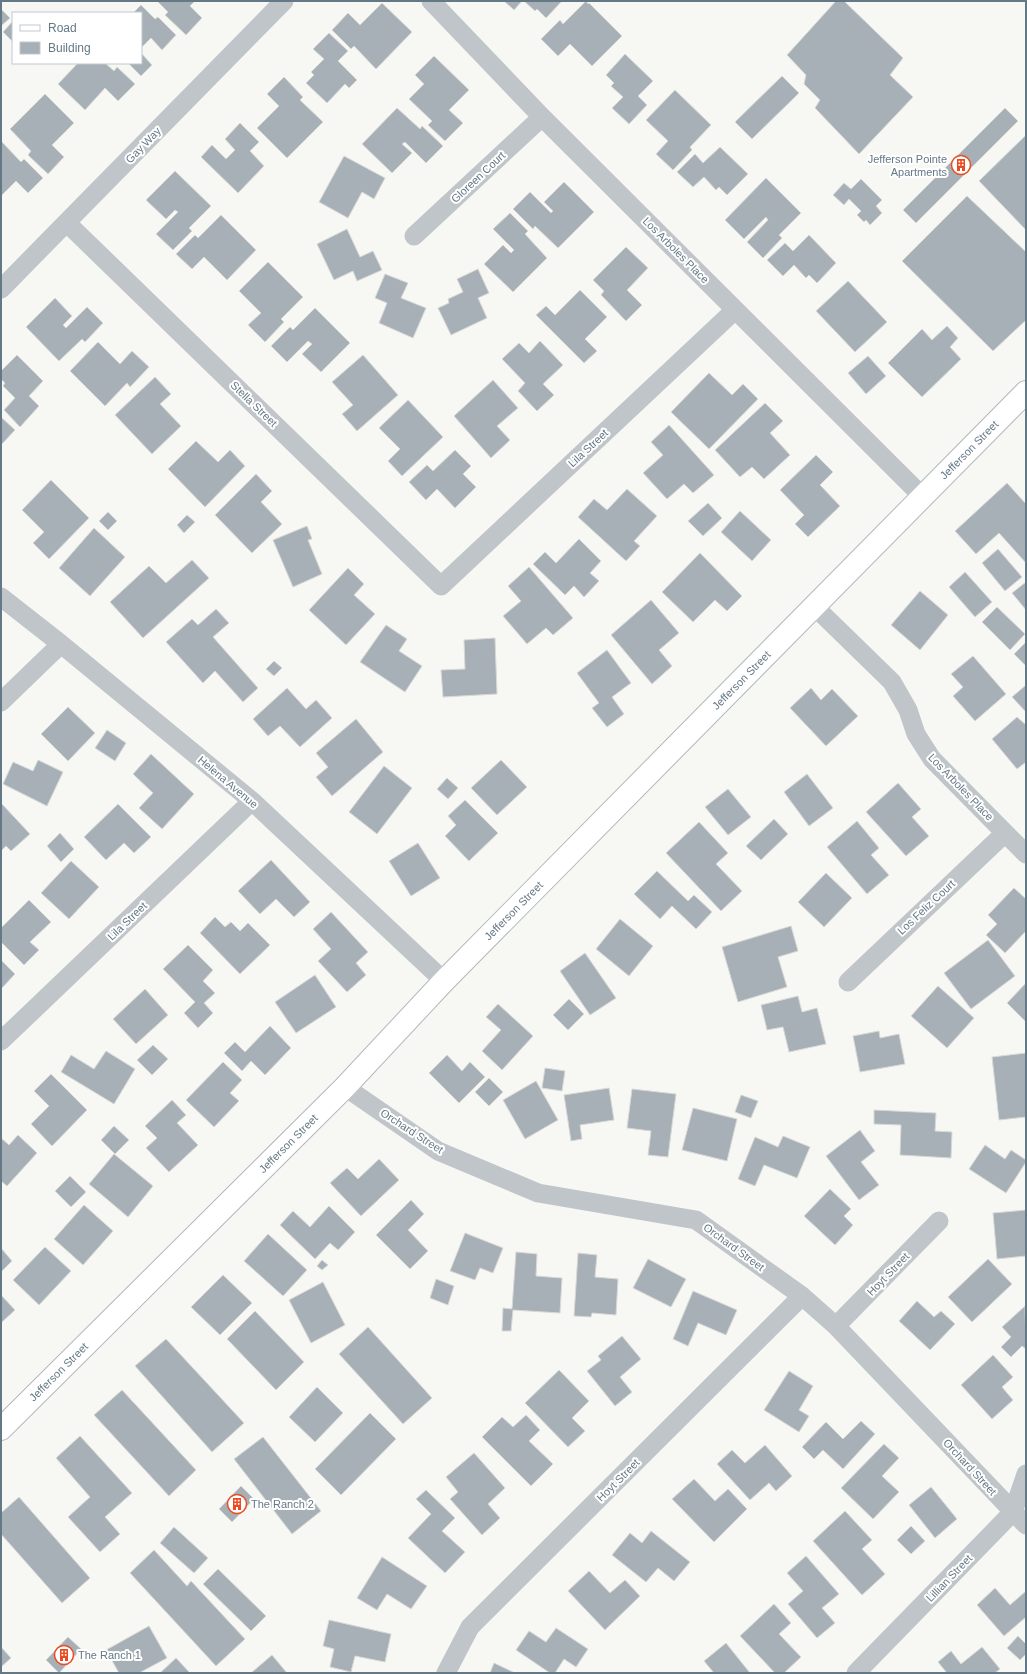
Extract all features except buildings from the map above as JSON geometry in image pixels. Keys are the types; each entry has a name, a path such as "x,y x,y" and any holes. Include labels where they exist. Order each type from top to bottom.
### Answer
{"street":[{"name":"Gay Way","path":"1,289 284,1"},
{"name":"Los Arboles Place","path":"431,1 542,117 923,497"},
{"name":"Gloreen Court","path":"414,236 542,117"},
{"name":"Stella Street","path":"67,223 441,586"},
{"name":"Lila Street","path":"441,586 735,310"},
{"name":"Jefferson Street","path":"1,1428 345,1087 444,981 1026,392"},
{"name":"Helena Avenue","path":"1,597 61,644 252,801 444,981"},
{"name":"Los Arboles Place","path":"814,606 892,682 908,710 916,734 932,759 1026,854"},
{"path":"1,702 61,644"},
{"name":"Lila Street","path":"1,1041 252,801"},
{"name":"Los Feliz Court","path":"848,982 1005,833"},
{"name":"Orchard Street","path":"345,1087 438,1151 538,1193 696,1220 802,1296 836,1326 1019,1518"},
{"name":"Hoyt Street","path":"836,1326 939,1221"},
{"name":"Hoyt Street","path":"446,1673 470,1627 802,1296"},
{"name":"Lillian Street","path":"856,1673 1019,1518 1026,1474"}],"place":[{"name":"Jefferson Pointe Apartments","path":"961,165"},
{"name":"The Ranch 2","path":"237,1504"},
{"name":"The Ranch 1","path":"64,1655"}]}
